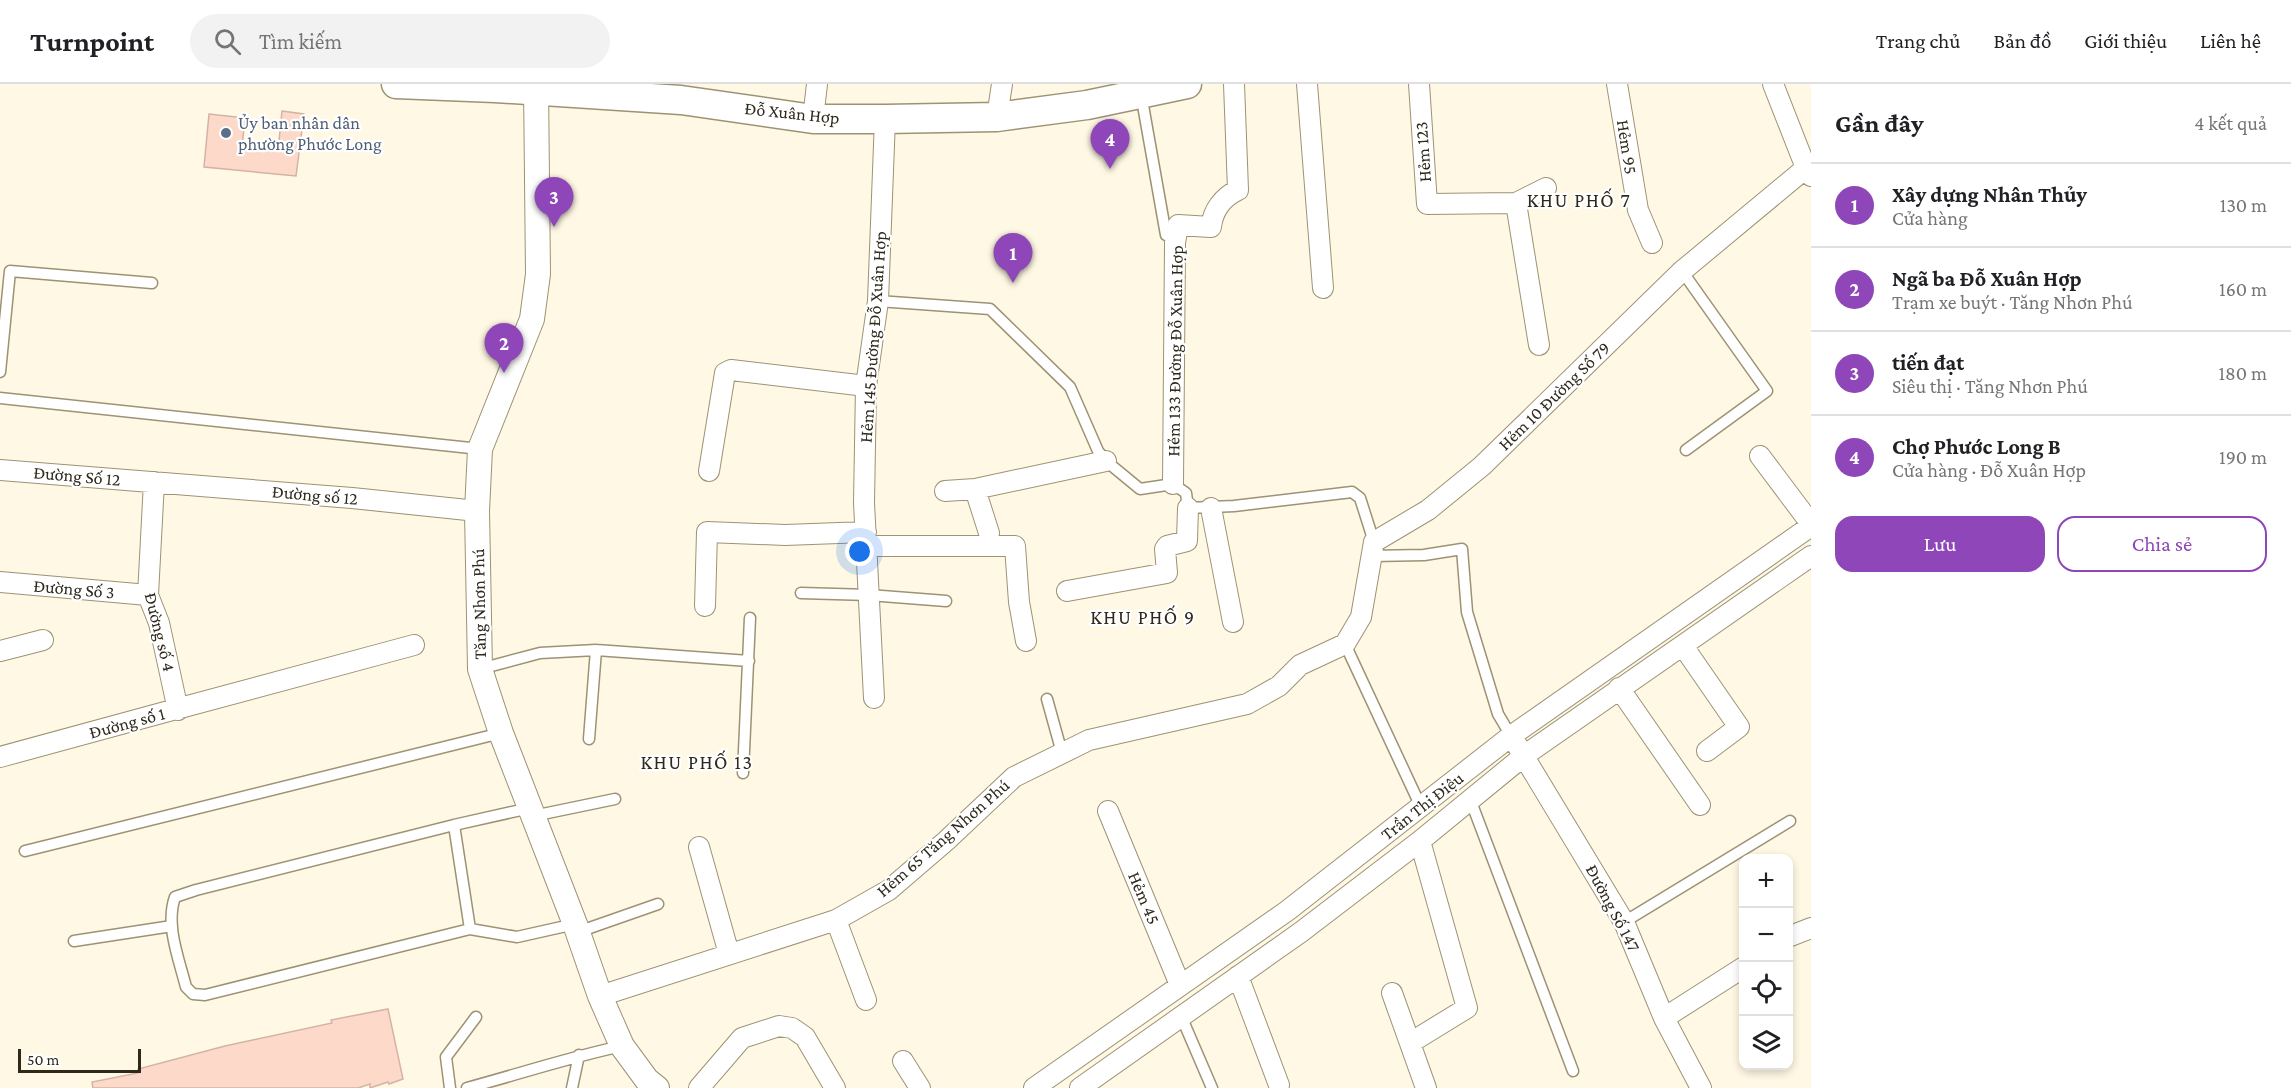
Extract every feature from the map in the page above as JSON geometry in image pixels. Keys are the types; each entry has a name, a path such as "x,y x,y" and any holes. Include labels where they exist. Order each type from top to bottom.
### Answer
{"main road":[{"name":"Đỗ Xuân Hợp","path":"396,84 683,92 813,119 997,117 1087,105 1141,89 1187,84"}],"street":[{"path":"813,119 817,84"},
{"path":"997,117 1002,84"},
{"name":"Hẻm 133 Đường Đỗ Xuân Hợp","path":"1173,484 1176,234 1178,225 1211,227 1214,212 1231,193 1238,190 1234,84"},
{"path":"1307,84 1323,288"},
{"name":"Hẻm 123","path":"1419,84 1427,204 1516,203 1546,188"},
{"name":"Hẻm 95","path":"1617,84 1638,210 1653,243"},
{"path":"1773,84 1808,172"},
{"name":"Tăng Nhơn Phú","path":"536,88 538,274 532,319 480,449 477,512 480,669 501,733 600,996 622,1046 650,1085"},
{"name":"Hẻm 145 Đường Đỗ Xuân Hợp","path":"874,698 864,503 866,386 878,301 885,119"},
{"name":"Hẻm 10 Đường Số 79","path":"1373,549 1428,510 1482,466 1682,270 1808,172"},
{"path":"1516,203 1539,345"},
{"path":"709,471 725,373 731,370 866,386"},
{"path":"1761,456 1811,525"},
{"path":"945,491 975,489 1106,461"},
{"name":"Đường Số 12","path":"0,470 154,482"},
{"name":"Đường số 12","path":"154,482 352,498 477,512"},
{"name":"Đường số 4","path":"154,482 148,595 159,623 178,710"},
{"path":"975,489 989,533"},
{"path":"1067,591 1167,573 1165,549 1167,546 1187,541 1188,508"},
{"path":"1211,508 1233,622"},
{"name":"Trần Thị Điệu","path":"1034,1088 1287,910 1511,736 1811,525"},
{"path":"705,606 707,532 1015,546 1019,602 1026,641"},
{"path":"1345,644 1361,617 1373,549"},
{"name":"Trần Thị Điệu","path":"1080,1088 1301,932 1420,841 1525,755 1811,556"},
{"name":"Đường Số 3","path":"0,582 148,595"},
{"path":"0,651 43,640"},
{"name":"Hẻm 65 Tăng Nhơn Phú","path":"600,996 836,920 889,890 946,841 1014,777 1089,740 1247,704 1279,686 1300,665 1345,644"},
{"name":"Đường số 1","path":"0,758 178,710 253,687 414,645"},
{"path":"1683,646 1739,727 1707,751"},
{"path":"1619,688 1700,805"},
{"name":"Đường Số 147","path":"1511,736 1525,755 1624,922 1664,1018 1701,1088"},
{"name":"Hẻm 45","path":"1108,811 1180,985"},
{"path":"1410,1043 1467,1008 1420,841"},
{"path":"699,847 729,954"},
{"path":"1287,910 1301,932"},
{"path":"836,920 866,1000"},
{"path":"1793,935 1811,928"},
{"path":"1664,1018 1739,969"},
{"path":"1238,976 1279,1085"},
{"path":"1392,993 1426,1088"},
{"path":"699,1088 741,1038 779,1026 792,1028 805,1037 835,1088"},
{"path":"903,1061 920,1088"}],"lane":[{"path":"1141,89 1166,235"},
{"path":"1682,270 1767,391 1686,450"},
{"path":"0,372 10,271 152,283"},
{"path":"878,301 990,309 1070,387 1098,451 1106,461 1140,489 1173,484 1184,490 1188,508 1211,508 1352,492 1360,498 1373,549 1424,555 1462,549 1467,612 1498,714 1511,736"},
{"path":"0,398 480,449"},
{"path":"801,594 869,595 946,601"},
{"path":"743,773 750,618"},
{"path":"1345,644 1421,807"},
{"path":"480,669 540,653 596,650 749,661"},
{"path":"589,739 596,650"},
{"path":"1047,699 1062,753"},
{"path":"25,851 501,733"},
{"path":"615,799 454,825 175,897 171,910 172,926 186,987 193,993 205,995 470,929 517,937 576,928 658,904"},
{"path":"1470,799 1573,1071"},
{"path":"1624,922 1790,821"},
{"path":"454,825 470,929"},
{"path":"74,941 172,926"},
{"path":"1181,1016 1212,1088"},
{"path":"450,1088 446,1057 476,1017"},
{"path":"467,1088 579,1055 622,1046"},
{"path":"572,1088 579,1055"}],"building":[{"name":"Ủy ban nhân dân phường Phước Long","path":"282,111 304,114 296,176 204,167 209,114 245,118 242,147 278,151"},
{"path":"388,1009 403,1079 389,1084 388,1082 370,1088 370,1084 358,1088 93,1088 92,1082 138,1073 138,1069 225,1046 332,1023 331,1020"}],"place":[{"name":"Ủy ban nhân dân phường Phước Long","path":"226,133"},
{"name":"Chợ Phước Long B","path":"1110,169"},
{"name":"tiến đạt","path":"554,227"},
{"name":"Xây dựng Nhân Thủy","path":"1013,283"},
{"name":"Ngã ba Đỗ Xuân Hợp","path":"504,373"}],"district":[{"name":"KHU PHỐ 7","path":"1579,200"},
{"name":"KHU PHỐ 9","path":"1143,617"},
{"name":"KHU PHỐ 13","path":"697,762"}]}
